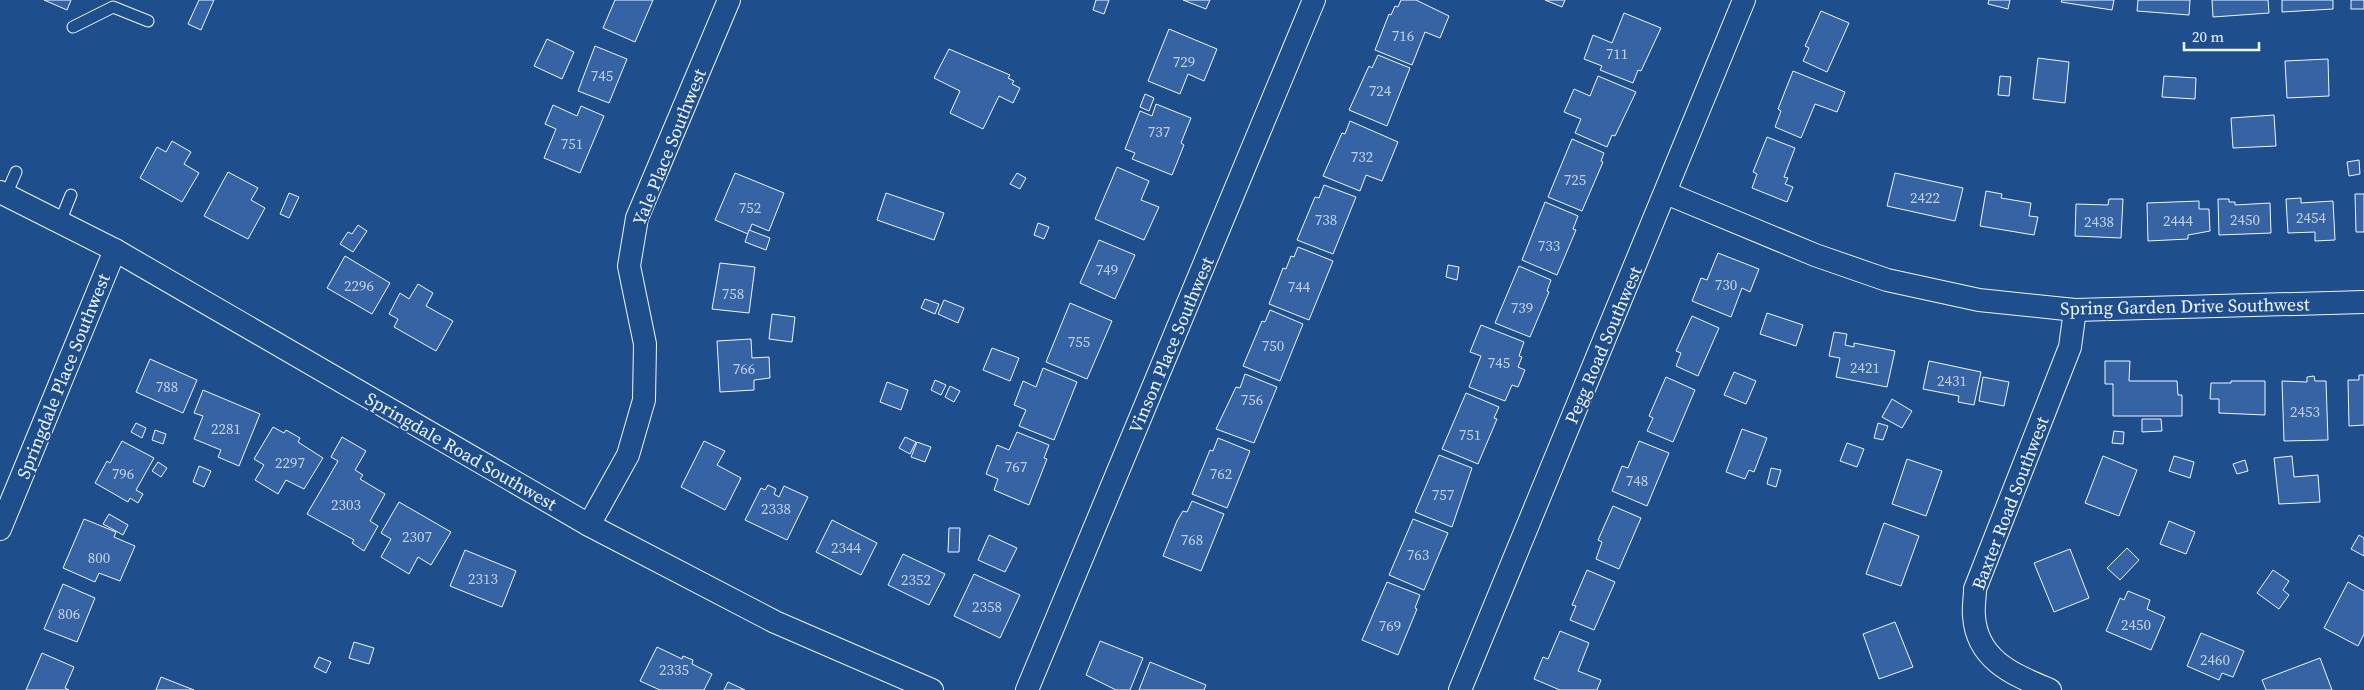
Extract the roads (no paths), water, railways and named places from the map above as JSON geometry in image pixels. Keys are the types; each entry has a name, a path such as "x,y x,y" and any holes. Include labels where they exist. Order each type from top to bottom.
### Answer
{"street":[{"name":"Yale Place Southwest","path":"589,525 628,455 644,400 645,344 629,266 637,218 729,0"},
{"name":"Vinson Place Southwest","path":"1027,690 1314,0"},
{"name":"Pegg Road Southwest","path":"1460,690 1744,0"},
{"name":"Springdale Road Southwest","path":"3,193 115,250 589,525 775,622 932,690"},
{"name":"Spring Garden Drive Southwest","path":"1666,193 1815,255 1887,280 1979,300 2074,310 2364,302"},
{"name":"Springdale Place Southwest","path":"0,529 115,250"},
{"name":"Baxter Road Southwest","path":"2050,690 2014,674 1997,663 1983,646 1974,617 1975,589 2070,346 2074,310"}],"lane":[{"path":"73,28 113,7 148,21"},
{"path":"3,193 16,172"},
{"path":"60,222 71,195"}]}
